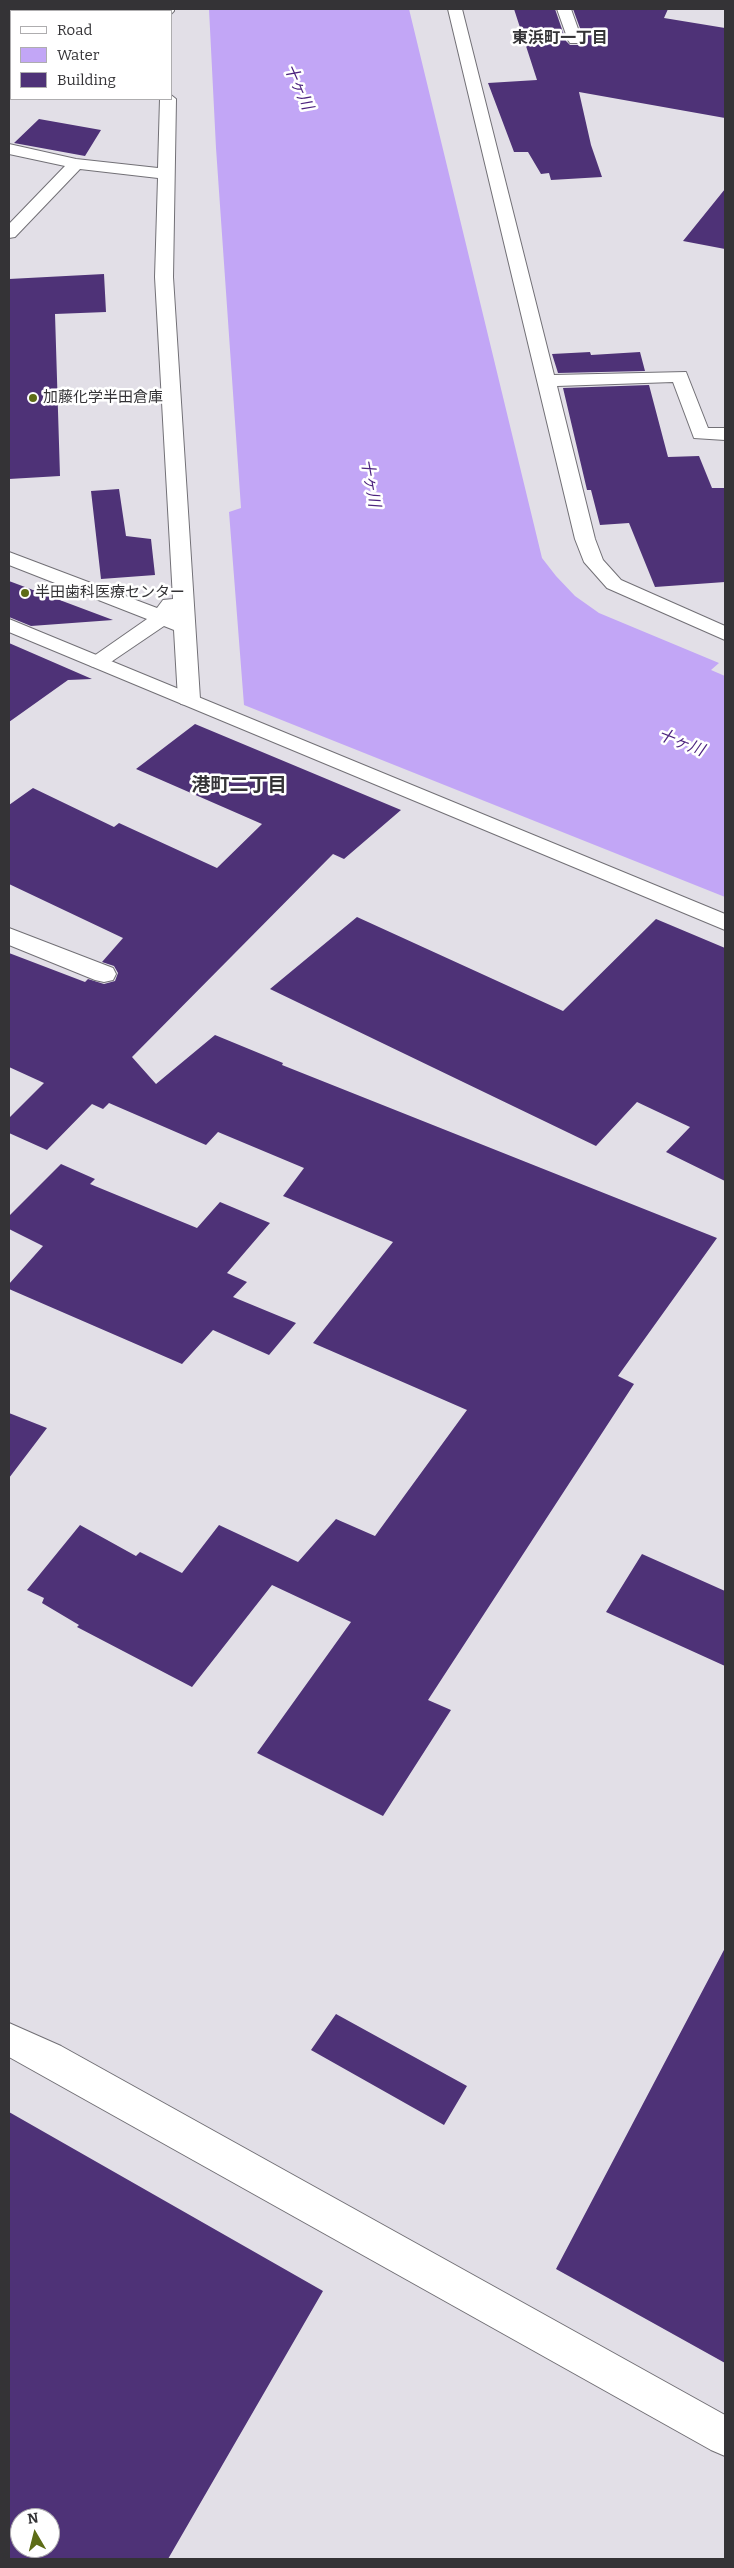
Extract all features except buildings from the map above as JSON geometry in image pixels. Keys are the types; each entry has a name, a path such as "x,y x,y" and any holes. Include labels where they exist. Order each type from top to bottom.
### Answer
{"street":[{"path":"455,9 585,539 594,562 614,584 725,634"},
{"path":"564,9 575,40"},
{"path":"168,100 168,172 164,277 189,699"},
{"path":"9,149 76,164 149,173 168,172"},
{"path":"9,233 76,164"},
{"path":"547,381 680,376 701,434 725,434"},
{"path":"9,558 184,626"},
{"path":"98,662 162,617 181,583"},
{"path":"9,625 725,923"},
{"path":"9,936 104,974"},
{"path":"9,2039 48,2058 725,2436"}],"water":[{"name":"十ヶ川","path":"209,9 409,9 542,558 575,596 599,613 719,663 711,670 725,676 725,897 244,705 229,512 241,508 216,148"}],"place":[{"name":"加藤化学半田倉庫","path":"33,398"},
{"name":"半田歯科医療センター","path":"25,593"}],"district":[{"name":"東浜町一丁目","path":"560,39"},
{"name":"港町二丁目","path":"239,786"}]}
